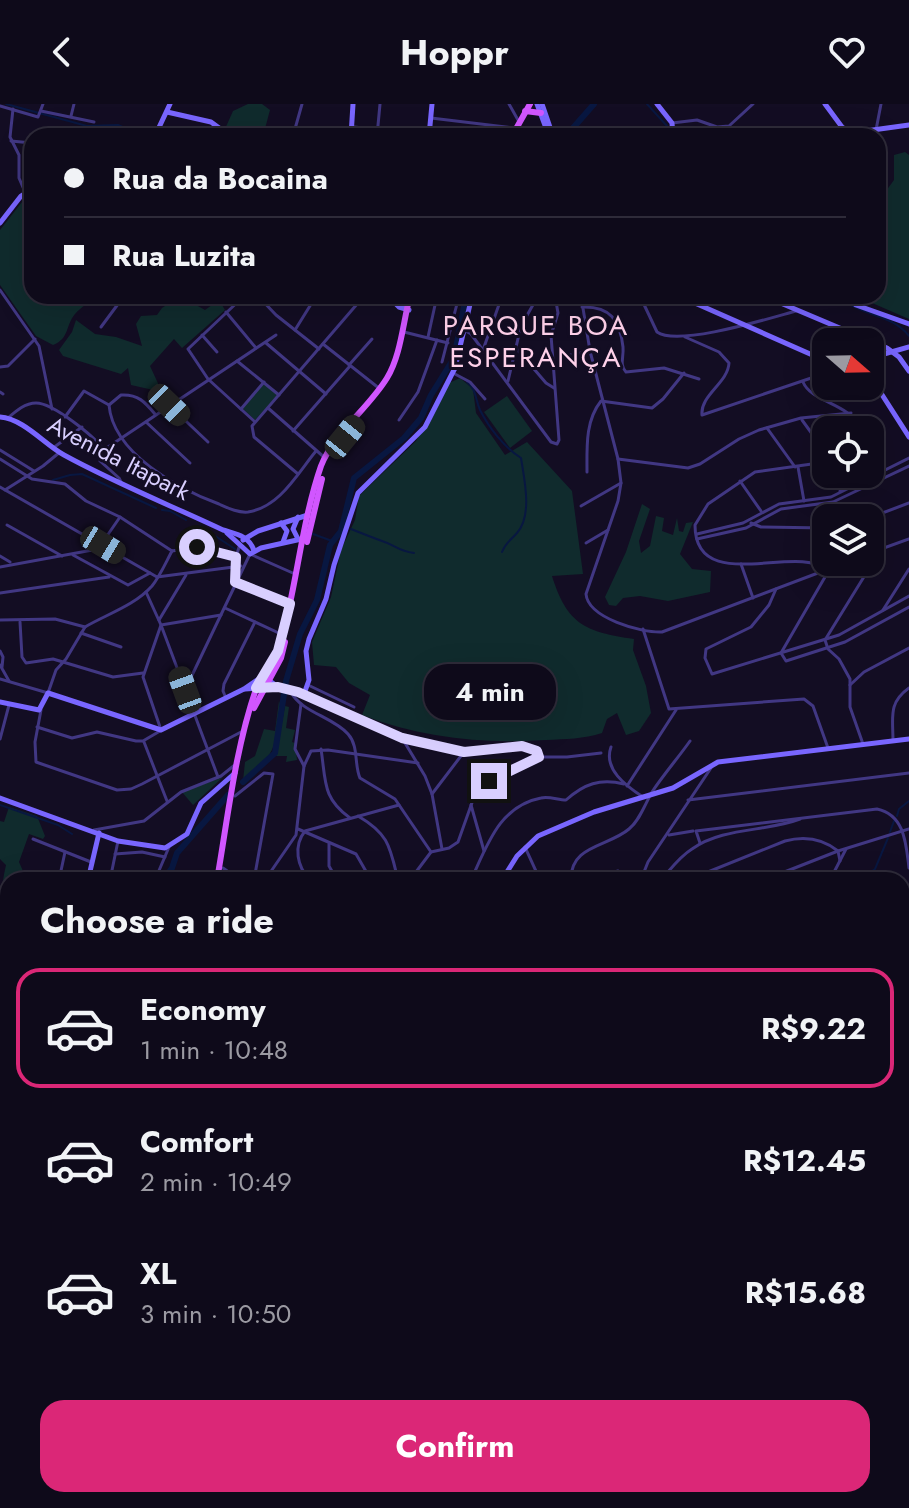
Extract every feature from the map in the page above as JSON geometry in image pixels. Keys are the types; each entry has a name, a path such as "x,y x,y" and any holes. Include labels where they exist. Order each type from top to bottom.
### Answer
{"main road":[{"path":"525,106 541,113"},
{"path":"514,128 525,106"},
{"path":"515,128 525,106"},
{"path":"220,872 232,782 244,730 283,635 304,538 311,528 329,459 389,379 409,304"},
{"path":"264,677 284,648 308,515 325,458 380,389 392,367 408,310"},
{"path":"308,515 311,528"},
{"path":"222,872 259,688"}],"street":[{"path":"40,114 43,104"},
{"path":"71,117 74,104"},
{"path":"159,128 170,104"},
{"path":"295,128 302,104"},
{"path":"353,104 352,127 360,128"},
{"path":"377,128 380,104"},
{"path":"430,128 432,104"},
{"path":"539,104 548,128"},
{"path":"539,104 548,128"},
{"path":"657,104 672,128"},
{"path":"672,123 697,120 717,127 729,126 753,104"},
{"path":"825,104 843,128"},
{"path":"876,128 881,104"},
{"path":"0,106 94,122"},
{"path":"431,118 516,124 510,106"},
{"path":"510,106 517,111 525,106"},
{"path":"13,109 11,141 19,155 19,178 24,190"},
{"path":"167,112 211,122 219,128"},
{"path":"886,128 909,125"},
{"path":"11,141 24,142"},
{"path":"0,223 24,193"},
{"path":"0,290 41,351 52,409"},
{"path":"101,327 118,304"},
{"path":"235,304 188,351 208,379 255,422"},
{"path":"267,304 319,349"},
{"path":"295,330 311,304"},
{"path":"298,474 254,437 252,429 357,304"},
{"path":"399,304 408,310"},
{"path":"428,337 435,304"},
{"path":"442,362 457,304"},
{"path":"304,694 308,685 307,644 326,599 358,493 419,435 453,373 470,304"},
{"path":"483,350 499,304"},
{"path":"508,381 523,319 533,304"},
{"path":"464,330 471,334 508,381 551,442 557,444 551,335 558,313 556,304"},
{"path":"582,304 621,483 587,588 586,599 592,609 603,617 662,632 812,576"},
{"path":"644,304 659,335 685,337 778,316 792,304"},
{"path":"696,304 812,355"},
{"path":"781,304 891,351 909,371"},
{"path":"855,304 909,324"},
{"path":"582,307 599,307 611,315 621,341 622,365 626,372 656,368 699,379"},
{"path":"778,316 790,308"},
{"path":"226,312 256,348"},
{"path":"404,332 448,343"},
{"path":"202,335 217,352"},
{"path":"121,482 98,458 104,450 276,335"},
{"path":"685,337 719,352 729,363 726,374 703,405 702,415 812,378"},
{"path":"0,367 8,366 35,339"},
{"path":"293,431 372,339"},
{"path":"399,420 418,392 437,340"},
{"path":"266,343 326,394"},
{"path":"323,344 380,389"},
{"path":"515,347 554,388"},
{"path":"884,353 909,347"},
{"path":"566,356 590,351"},
{"path":"237,361 279,395"},
{"path":"453,373 470,382 485,399"},
{"path":"601,401 652,408 684,373"},
{"path":"241,409 264,382"},
{"path":"803,382 809,392 853,416"},
{"path":"65,417 84,391 109,405"},
{"path":"109,405 121,395 133,395 142,399 155,414"},
{"path":"884,398 909,437"},
{"path":"587,472 589,429 601,401"},
{"path":"10,419 15,412 32,403 40,403 82,427 95,437 104,450"},
{"path":"109,405 112,423 122,438 178,487 238,511 254,510 276,499 316,451"},
{"path":"169,405 208,442"},
{"path":"267,408 325,458"},
{"path":"837,415 842,408"},
{"path":"618,459 688,468 700,464 739,439 767,428 801,418 851,413"},
{"name":"Avenida Itapark","path":"0,417 10,419 60,452 245,538"},
{"path":"801,418 812,433"},
{"path":"146,421 190,463"},
{"path":"53,448 82,427"},
{"path":"767,428 796,467 804,501"},
{"path":"0,450 34,471"},
{"path":"5,490 60,452"},
{"path":"696,536 749,520 779,504 839,493 909,458"},
{"path":"0,459 25,476 42,482 65,484 86,501 120,517 172,551 197,547 236,557"},
{"path":"812,464 760,471 740,481 704,508 695,525 696,536 709,556 741,564 812,563"},
{"path":"696,536 738,531 781,509 826,504 909,466"},
{"path":"740,481 762,511"},
{"path":"581,506 621,483"},
{"path":"0,487 157,577 242,566"},
{"path":"840,499 842,488"},
{"path":"884,512 909,503"},
{"path":"235,582 236,557 245,538 308,515"},
{"path":"299,516 293,529 304,538"},
{"path":"0,567 72,555 103,545 120,517"},
{"path":"749,520 752,525 761,527 812,528"},
{"path":"281,523 287,531 282,543"},
{"path":"7,525 62,556"},
{"path":"586,543 608,530"},
{"path":"226,531 258,531"},
{"name":"Avenida Itapark","path":"226,531 252,552"},
{"path":"245,538 250,541 257,559 297,575"},
{"path":"185,690 242,566 252,552 304,538"},
{"path":"884,548 909,539"},
{"path":"172,551 146,592 120,610 85,627 56,670 39,712 36,762 117,790 131,789 244,730"},
{"path":"72,555 109,577 131,585 150,573"},
{"path":"0,556 12,563"},
{"path":"741,564 753,598"},
{"path":"229,568 235,574"},
{"path":"881,613 909,569"},
{"path":"161,730 143,673 160,622 186,574"},
{"path":"781,653 825,576"},
{"path":"852,679 828,649 825,640 863,576"},
{"path":"0,593 109,577"},
{"path":"235,582 290,604"},
{"path":"776,589 769,605 751,627 708,647 705,658 710,672 718,674 825,640 856,628 909,596"},
{"path":"146,592 219,776 232,782"},
{"path":"781,653 786,661 828,649 909,607"},
{"path":"224,608 283,635"},
{"path":"160,622 221,615"},
{"path":"0,620 55,619 85,627"},
{"path":"20,620 24,662 28,664 48,659 109,677 143,673"},
{"path":"226,698 224,684 255,622"},
{"path":"643,629 669,709 804,699 813,706 828,749"},
{"path":"81,633 121,647"},
{"path":"864,744 850,707 852,679 909,648"},
{"path":"0,651 3,654 1,666 9,681"},
{"path":"37,727 72,738 97,732 143,741 264,677 348,733 360,778 382,789 399,805 431,852"},
{"path":"0,679 161,730"},
{"path":"308,685 354,707"},
{"path":"893,741 894,702 909,688"},
{"path":"244,689 287,690 304,694 402,738 464,752 522,746 535,749 539,757"},
{"path":"0,702 39,712"},
{"path":"299,702 295,749 304,766"},
{"path":"0,739 9,705"},
{"path":"625,785 676,710"},
{"path":"148,726 148,738"},
{"path":"402,738 432,794 442,849"},
{"path":"508,872 525,847 538,836 580,818 673,788 714,763 909,739"},
{"path":"143,741 167,801"},
{"path":"572,872 578,857 629,829 646,797 690,741"},
{"path":"611,747 608,760 625,785"},
{"path":"271,872 294,840 298,829 304,766 311,751 321,749 418,763"},
{"path":"321,749 328,796 334,806 350,818"},
{"path":"432,794 464,752"},
{"path":"416,872 431,852 458,842 471,805 482,786 539,757 601,753"},
{"path":"90,831 144,821 186,789 219,776 239,762"},
{"path":"644,872 714,763"},
{"path":"235,796 264,773 273,774 255,872"},
{"path":"688,800 909,773"},
{"path":"475,872 502,819 518,807 545,797 566,800 577,790 599,781 625,785 646,797"},
{"path":"0,798 118,841 156,848 169,847 187,834 201,803 223,783 232,782"},
{"path":"304,872 298,864 300,837 305,831 399,805"},
{"path":"471,805 484,851"},
{"path":"668,836 877,809 893,816 903,830 909,868"},
{"path":"358,816 377,828 387,839 396,872"},
{"path":"668,872 682,856 700,843 804,818"},
{"path":"89,872 100,834 112,826"},
{"path":"298,829 356,854 366,872"},
{"path":"784,872 909,829"},
{"path":"695,831 700,843"},
{"path":"33,839 91,862"},
{"path":"708,872 793,839 814,840 838,851"},
{"path":"111,872 118,841"},
{"path":"329,844 329,866 332,872"},
{"path":"158,872 169,847"},
{"path":"525,847 538,872"},
{"path":"834,872 846,849"},
{"path":"61,872 65,851"},
{"path":"838,851 840,861"},
{"path":"115,854 142,852 165,857"},
{"path":"223,868 229,872"}],"green space":[{"path":"248,104 262,104 270,110 265,128 225,128 233,111"},
{"path":"905,152 909,155 909,319 874,304 886,304 886,191 894,180 894,155"},
{"path":"24,200 24,304 87,304 75,314 65,335 53,345 36,336 0,285 0,230"},
{"path":"168,304 194,304 205,310 213,304 221,304 225,310 182,348 174,339 150,366 162,392 131,385 128,368 121,374 63,356 59,350 72,332 76,320 95,334 142,346 136,324 141,316 157,315"},
{"path":"460,378 473,389 476,413 505,455 527,442 572,491 583,574 552,576 564,605 580,623 603,633 634,639 633,650 646,686 651,713 639,731 626,735 617,713 607,719 602,733 581,738 499,741 430,734 362,715 370,695 349,683 336,667 314,665 312,642 331,597 341,550 355,520 359,496 416,441 449,383"},
{"path":"264,383 278,395 255,420 242,408"},
{"path":"507,396 532,431 510,448 484,412"},
{"path":"642,504 650,509 639,541 641,553 650,546 656,516 664,518 662,531 673,535 677,518 679,531 683,532 686,523 693,522 680,554 692,569 711,571 710,592 668,601 640,596 623,598 616,606 609,605 605,597 626,552"},
{"path":"279,701 273,748 263,763 243,781 245,762 255,756 264,729 275,731"},
{"path":"285,706 289,707 286,728 295,730 292,742 295,743 297,760 286,762 287,756 276,756"},
{"path":"223,777 193,805 182,792"},
{"path":"9,807 37,816 45,836 43,839 29,834 19,862 23,872 5,872 6,865 0,859 0,821 4,822"}],"waterway":[{"path":"6,104 87,126 118,125 125,128"},
{"path":"573,128 594,104"},
{"path":"647,104 667,128"},
{"path":"243,782 275,753 286,681 300,634 317,600 330,545 341,531 354,478 404,438 421,418 454,358 464,304"},
{"path":"850,304 894,323 909,336"},
{"path":"467,382 473,388 480,410 492,430 521,458 525,516 517,533 502,552"},
{"path":"53,480 82,474 156,508"},
{"path":"162,510 186,520"},
{"path":"200,526 235,549"},
{"path":"351,529 414,553"},
{"path":"313,534 332,541"},
{"path":"169,872 177,853 228,795"},
{"path":"897,816 899,809 909,801"},
{"path":"0,805 58,825 72,834"},
{"path":"890,832 894,821"},
{"path":"871,872 888,838"}],"district":[{"name":"PARQUE BOA ESPERANÇA","path":"536,341"}],"route":[{"path":"197,547 236,557 235,582 290,604 278,651 256,688 278,687 298,692 402,738 464,752 522,746 537,751 539,757 489,781"}]}
